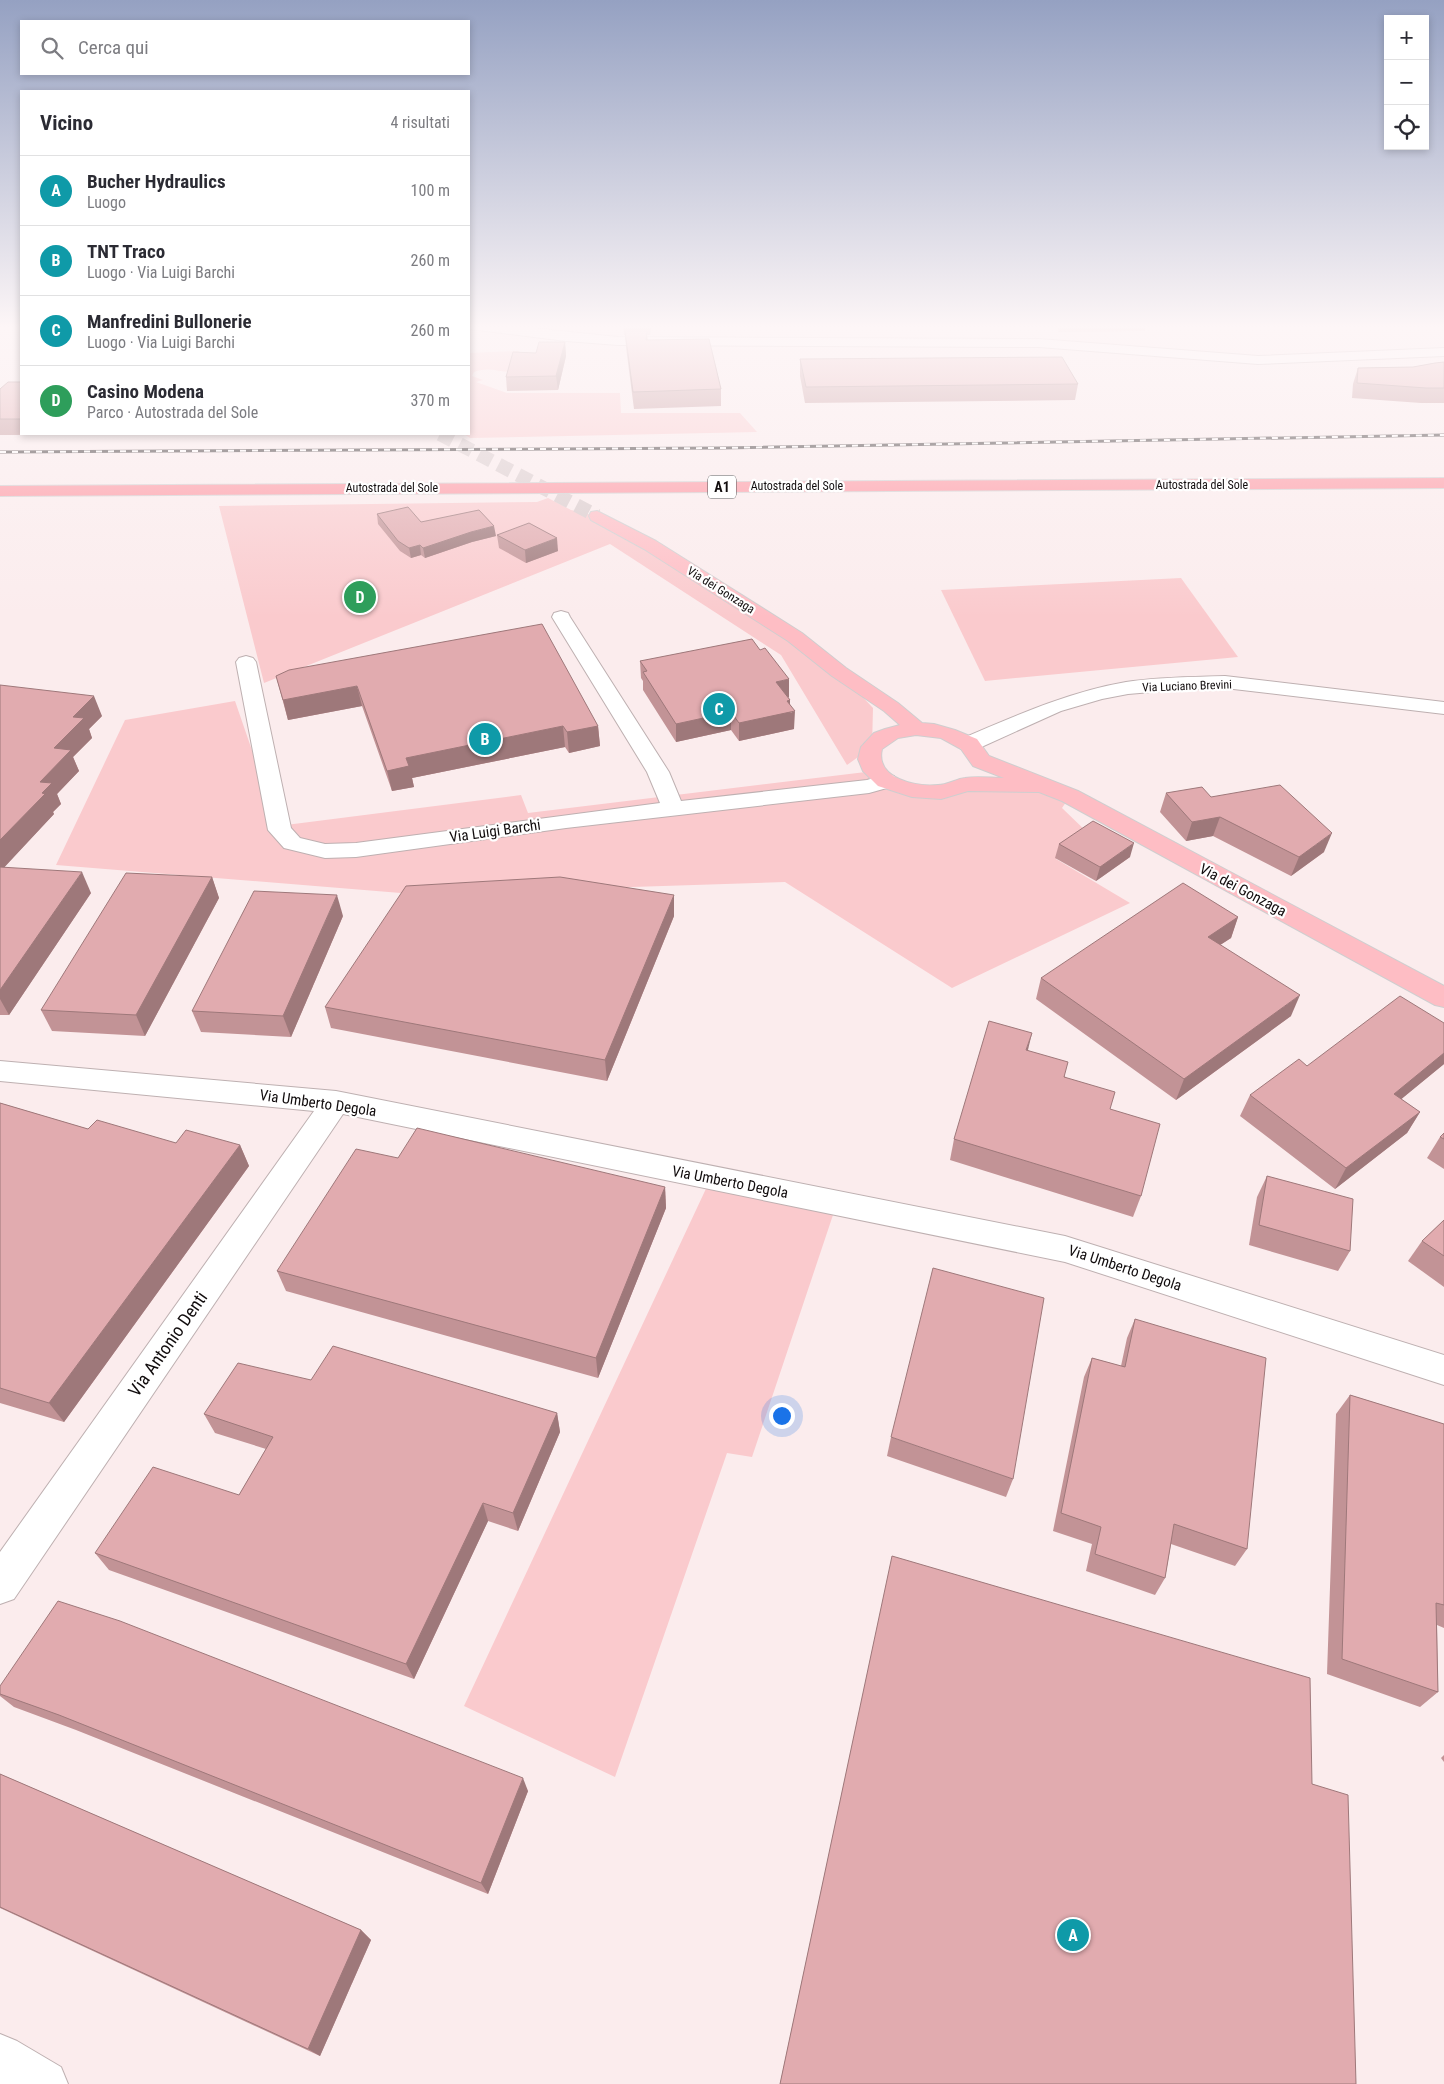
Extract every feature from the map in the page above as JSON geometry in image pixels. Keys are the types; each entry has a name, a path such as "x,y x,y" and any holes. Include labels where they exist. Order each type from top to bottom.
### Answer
{"highway":[{"name":"Autostrada del Sole","path":"0,477 1444,471"},
{"name":"Autostrada del Sole","path":"0,491 1444,483"}],"main road":[{"name":"Via dei Gonzaga","path":"597,516 650,545 796,637 839,672 891,707 916,729"},
{"name":"Via dei Gonzaga","path":"839,672 874,708 882,738 898,732 916,729 934,730 1039,785 1070,796 1444,998"},
{"path":"882,738 872,747 869,759 874,771 886,781"},
{"path":"966,784 975,778 980,770 975,752"},
{"name":"Via dei Gonzaga","path":"886,781 912,790 941,792 966,784 1039,785"}],"street":[{"path":"561,617 658,772 673,808"},
{"name":"Via Luigi Barchi","path":"246,662 280,830 292,843 325,851 356,850 673,808 869,786 886,781"},
{"name":"Via Luciano Brevini","path":"975,752 1054,707 1098,694 1128,688 1225,682 1444,708"},
{"name":"Via Umberto Degola","path":"0,1071 336,1102 1065,1249 1444,1370"},
{"name":"Via Antonio Denti","path":"0,1585 336,1102"},
{"path":"0,2058 44,2084"}],"shaded area":[{"path":"470,422 748,422 757,432 470,438 466,435 470,435"},
{"path":"548,498 571,510 597,516 839,672 873,708 872,747 847,765 781,655 610,544 264,683 219,506 537,502"},
{"path":"1181,578 1238,657 985,681 941,590"},
{"path":"235,701 278,826 521,795 528,813 874,771 912,790 1039,785 1070,796 1062,808 1090,835 1056,859 1130,903 952,988 785,882 413,894 56,865 125,720"},
{"path":"711,1178 837,1203 752,1457 727,1453 615,1777 464,1706"}],"building":[{"path":"408,507 421,522 479,510 494,526 423,548 420,545 409,548 398,541 377,514"},
{"path":"529,523 557,538 525,550 497,535"},
{"path":"542,624 598,726 567,732 563,726 406,758 409,766 387,771 357,686 283,700 276,676 289,670"},
{"path":"752,639 760,650 765,648 789,679 776,682 790,700 787,701 795,711 739,723 731,712 676,724 643,672 647,671 640,661"},
{"path":"0,685 94,696 73,717 84,718 54,748 71,750 40,782 52,783 42,793 45,794 0,840"},
{"path":"1280,785 1332,833 1299,857 1220,817 1192,822 1166,793 1202,787 1211,797"},
{"path":"1093,821 1134,843 1100,867 1059,844"},
{"path":"0,867 82,872 0,990"},
{"path":"126,873 212,877 136,1015 41,1010"},
{"path":"560,877 674,895 605,1060 325,1007 406,886"},
{"path":"1183,883 1238,917 1208,937 1300,995 1184,1079 1041,978"},
{"path":"254,891 337,895 283,1016 192,1011"},
{"path":"1400,996 1444,1023 1444,1053 1394,1094 1420,1112 1346,1168 1250,1095 1299,1059 1307,1066"},
{"path":"989,1021 1032,1033 1026,1050 1068,1062 1064,1077 1115,1092 1110,1109 1160,1124 1141,1196 954,1139"},
{"path":"0,1103 88,1129 97,1120 176,1143 186,1130 240,1145 49,1403 0,1388"},
{"path":"417,1128 665,1187 596,1358 277,1271 356,1149 398,1158"},
{"path":"1267,1176 1353,1199 1350,1251 1259,1225"},
{"path":"1444,1220 1444,1256 1422,1241"},
{"path":"933,1268 1044,1298 1013,1479 891,1437"},
{"path":"1135,1319 1266,1358 1247,1549 1174,1524 1165,1578 1095,1554 1101,1527 1061,1513 1092,1358 1125,1367"},
{"path":"333,1346 557,1413 513,1513 483,1503 406,1664 95,1553 153,1467 239,1495 273,1437 204,1414 238,1363 311,1380"},
{"path":"1350,1395 1444,1424 1444,1605 1436,1603 1438,1692 1342,1659"},
{"path":"892,1556 1310,1678 1312,1784 1348,1795 1356,2084 780,2084"},
{"path":"58,1601 120,1621 523,1778 481,1883 59,1715 0,1694 0,1686"},
{"path":"0,1774 361,1930 308,2049 0,1907"}],"tunnel":[{"path":"442,435 597,516"}],"railway":[{"path":"0,452 722,448 1444,435"}],"place":[{"name":"Casino Modena","path":"360,597"},
{"name":"Manfredini Bullonerie","path":"719,709"},
{"name":"TNT Traco","path":"485,739"},
{"name":"Bucher Hydraulics","path":"1073,1935"}]}
